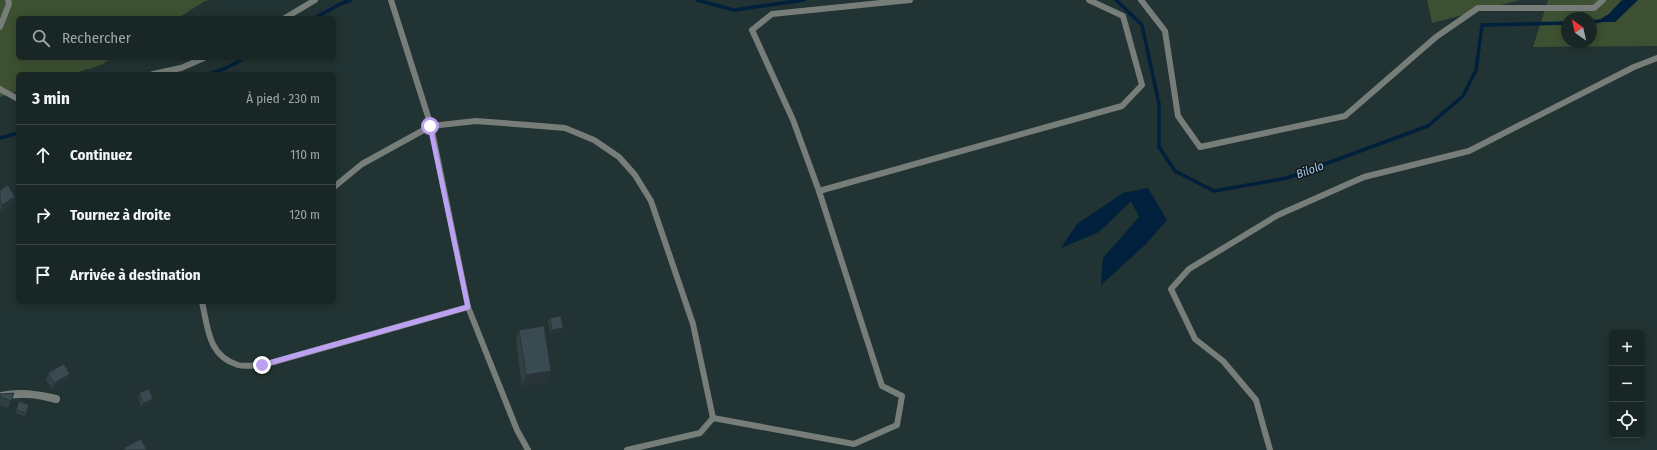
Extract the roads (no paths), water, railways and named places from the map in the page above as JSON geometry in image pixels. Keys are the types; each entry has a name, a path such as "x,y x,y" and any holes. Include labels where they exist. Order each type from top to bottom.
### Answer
{"street":[{"path":"0,396 14,393 33,393 56,399"}],"lane":[{"path":"0,26 9,4 8,0"},
{"path":"288,16 315,0"},
{"path":"390,0 430,126 468,307 518,430 528,450"},
{"path":"713,418 854,444 897,424 902,396 882,386 819,190 793,120 752,30 772,14 910,0"},
{"path":"819,190 1122,106 1142,85 1123,16 1089,0"},
{"path":"1141,0 1165,31 1178,116 1200,148 1345,116 1436,37 1478,8 1594,8 1603,0"},
{"path":"1270,450 1256,400 1223,361 1195,339 1171,289 1190,269 1278,215 1364,177 1469,151 1634,67 1657,58"},
{"path":"163,72 181,68 199,60"},
{"path":"0,89 16,98"},
{"path":"336,185 362,164 430,126 476,121 565,128 594,140 619,157 635,175 651,202 693,324 713,418"},
{"path":"202,304 212,346 222,358 239,365 262,365 468,307"},
{"path":"627,450 700,433 713,418"}],"water":[{"path":"1622,0 1638,0 1615,22 1597,22 1609,14"},
{"path":"1148,188 1167,220 1145,245 1101,285 1103,258 1139,217 1131,201 1099,232 1061,248 1077,224 1123,193"}],"waterway":[{"name":"Bilolo","path":"319,16 340,4 351,0"},
{"name":"Bilolo","path":"697,0 734,10 804,0"},
{"name":"Bilolo","path":"1116,0 1142,25 1159,104 1159,147 1175,171 1214,191 1287,178 1428,126 1463,96 1476,70 1482,25 1561,23"},
{"name":"Bilolo","path":"215,72 241,60"},
{"name":"Bilolo","path":"0,138 16,134"}]}
